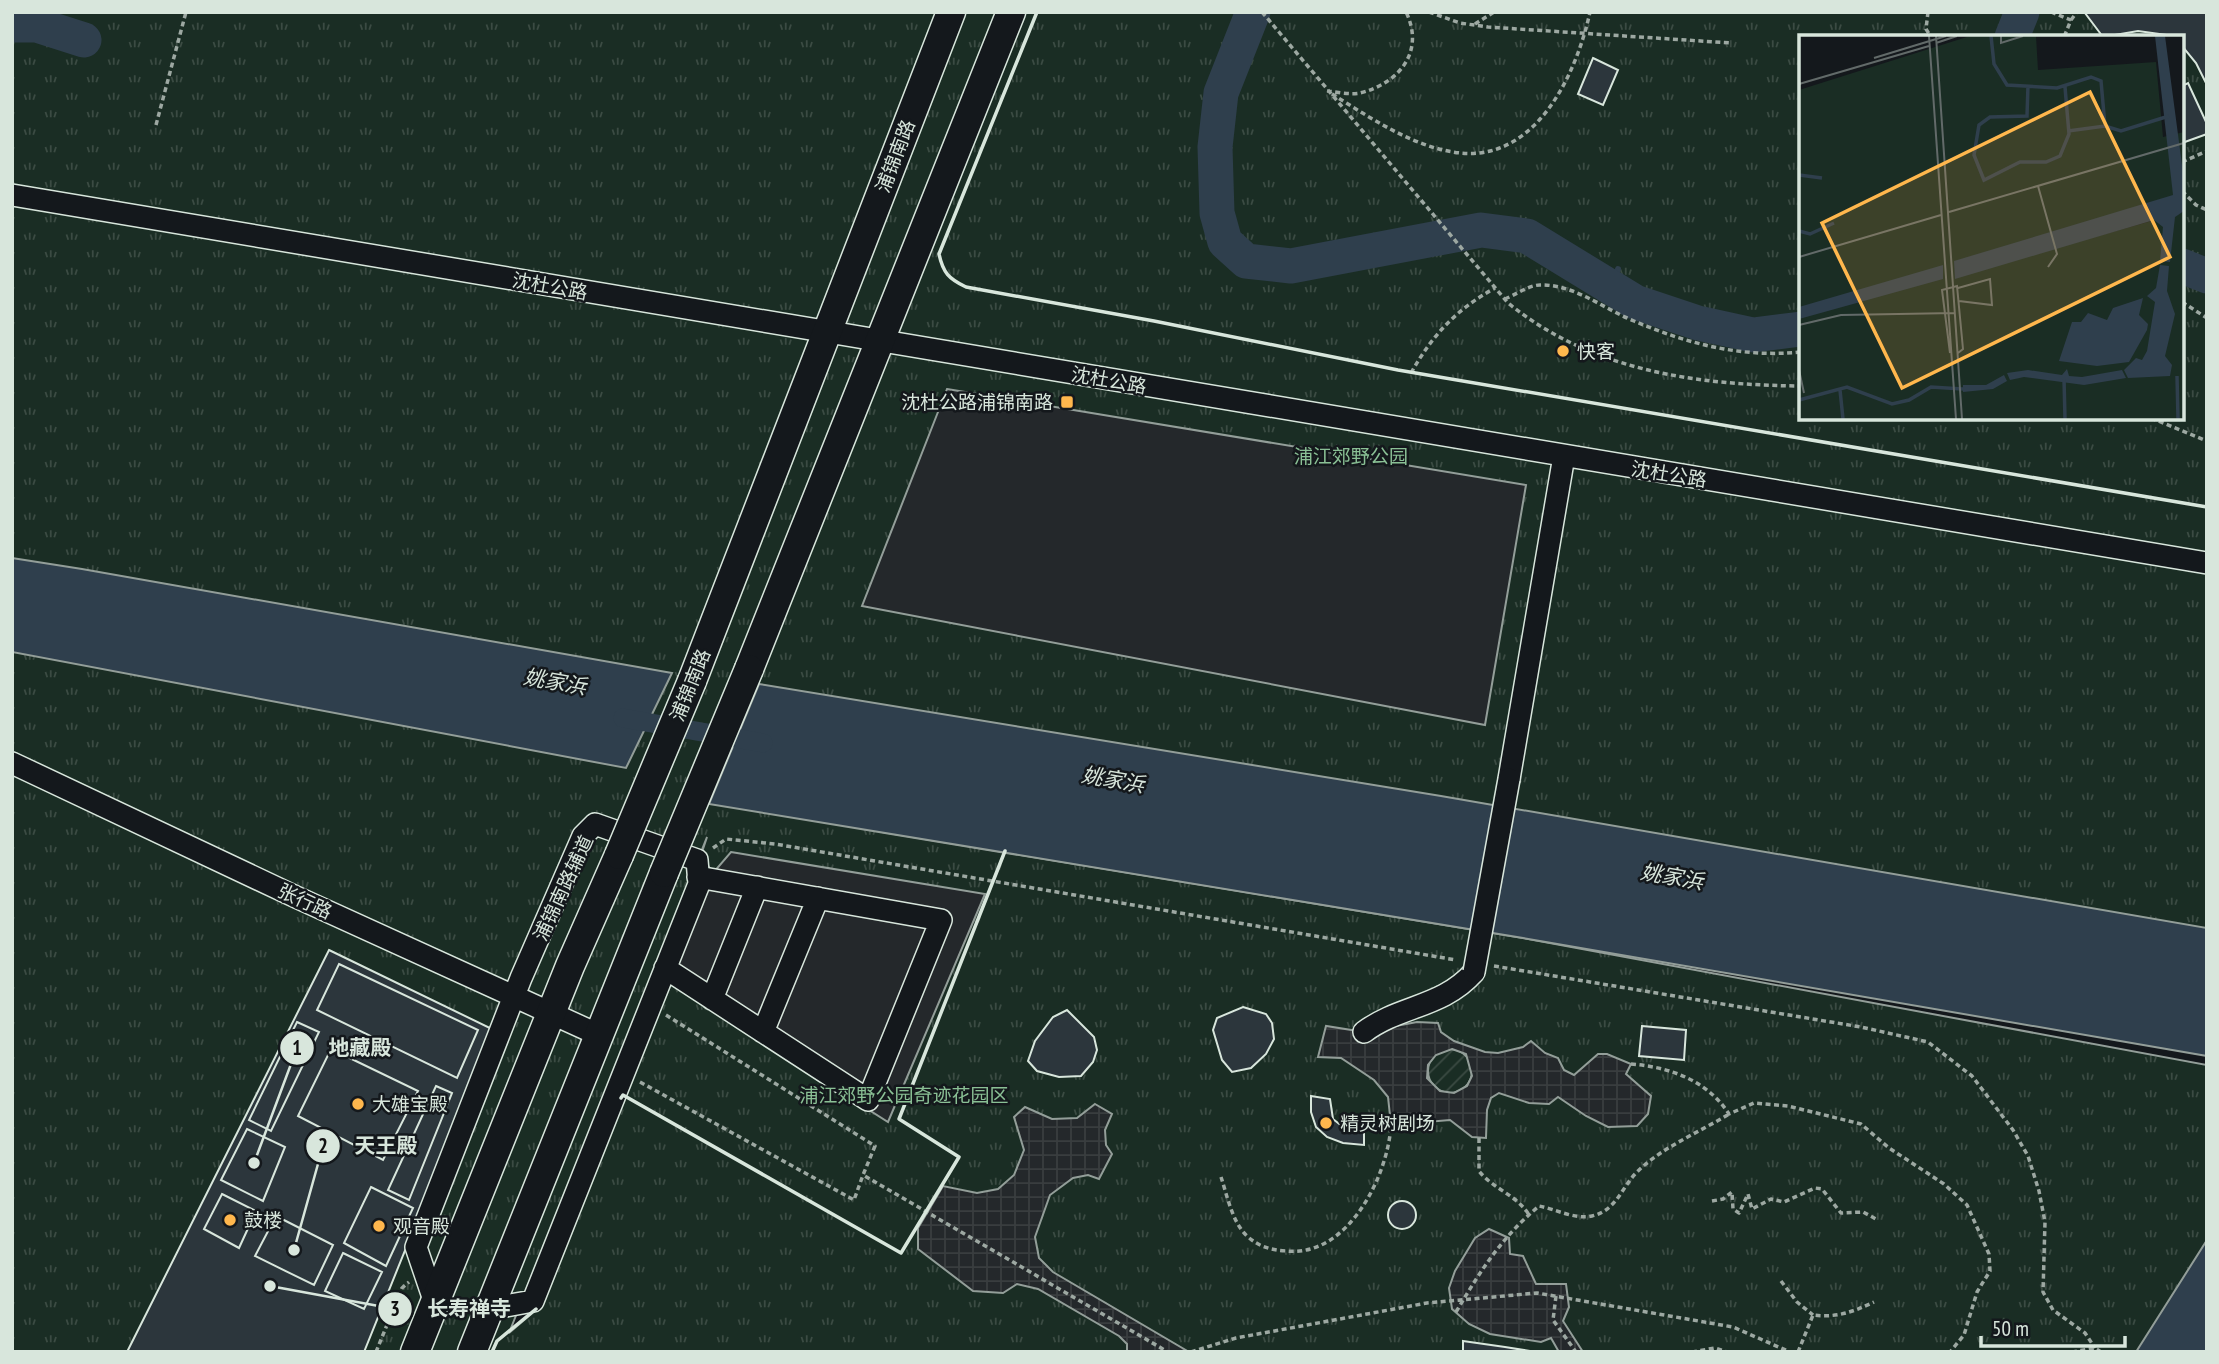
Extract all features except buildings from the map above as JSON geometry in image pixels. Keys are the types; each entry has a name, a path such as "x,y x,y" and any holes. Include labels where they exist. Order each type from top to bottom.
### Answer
{"main road":[{"name":"浦锦南路","path":"415,1352 552,1012 692,681 951,12"},
{"path":"472,1352 1012,12"}],"street":[{"name":"沈杜公路","path":"12,195 2207,563"},
{"path":"1364,1032 1383,1018 1429,1004 1460,987 1474,972 1564,456"},
{"name":"张行路","path":"12,763 296,897 599,1035"},
{"name":"浦锦南路辅道","path":"435,1303 416,1247 515,995 583,836 595,824 697,860 698,877"},
{"path":"489,1310 533,1301 623,1073 665,968 699,884 698,877 941,920 868,1100 665,968"},
{"path":"712,999 757,887"},
{"path":"763,1032 818,898"}],"path":[{"path":"156,124 186,12"},
{"path":"1262,12 1495,288 1548,333 1610,360 1668,376 1742,386 1799,386"},
{"path":"1327,91 1358,93 1394,77 1412,50 1415,30 1406,12"},
{"path":"1429,12 1473,25 1731,43"},
{"path":"1473,25 1494,12"},
{"path":"1327,91 1412,138 1455,153 1480,152 1506,144 1547,114 1571,72 1590,12"},
{"path":"1928,12 1926,29 1930,35"},
{"path":"2065,35 2077,12"},
{"path":"2052,13 2071,20"},
{"path":"2184,161 2207,150"},
{"path":"2184,193 2196,205 2207,210"},
{"path":"1505,299 1538,285 1566,289 1633,321 1722,350 1768,354 1799,352"},
{"path":"1411,373 1425,349 1447,321 1467,303 1495,288"},
{"path":"2184,303 2207,318"},
{"path":"2156,420 2207,441"},
{"path":"623,1073 854,1200 875,1146 658,1010"},
{"path":"1631,1063 1654,1066 1697,1082 1729,1114"},
{"path":"1456,1312 1493,1252 1512,1228 1539,1206 1579,1217 1593,1216 1613,1207 1635,1173 1650,1161 1729,1114 1754,1103 1788,1106 1861,1124 1889,1148 1944,1184 1967,1205 1989,1254 1990,1271 1977,1292 1964,1335 1950,1352"},
{"path":"1221,1177 1231,1208 1245,1234 1267,1249 1294,1252 1318,1246 1340,1233 1361,1208 1380,1173 1390,1145 1391,1125"},
{"path":"1479,1138 1479,1171 1486,1180 1522,1204 1529,1215"},
{"path":"863,1175 1168,1352"},
{"path":"1712,1201 1723,1199 1732,1192 1733,1209 1739,1213 1748,1194 1752,1209 1771,1199 1784,1202 1815,1188 1822,1189 1840,1213 1863,1212 1877,1219"},
{"path":"376,1352 402,1288 424,1269"},
{"path":"1781,1281 1813,1315 1829,1318 1874,1302"},
{"path":"1191,1352 1236,1338 1427,1303 1537,1293 1733,1327 1790,1352"},
{"path":"1556,1296 1553,1320 1576,1352"},
{"path":"1798,1352 1813,1315"},
{"path":"1692,1352 1715,1348 1727,1352"},
{"path":"2072,1352 2095,1348 2101,1352"}],"green space":[{"name":"浦江郊野公园","path":"12,12 2207,12 2207,1041 882,832 1523,938 2207,1065 2207,1352 12,1352","holes":["707,837 701,855 713,873 536,1310 509,1333"]},
{"path":"1450,1049 1465,1056 1472,1071 1465,1086 1450,1093 1435,1086 1428,1071 1435,1056"}],"shaded area":[{"path":"947,389 1526,485 1485,725 862,606"},
{"path":"731,852 985,894 888,1122 669,983 713,873"},
{"path":"1417,1022 1438,1023 1441,1032 1454,1041 1485,1052 1498,1053 1523,1047 1531,1041 1545,1053 1558,1058 1564,1070 1574,1075 1598,1054 1607,1054 1631,1064 1626,1074 1651,1096 1648,1114 1637,1126 1608,1127 1558,1097 1549,1104 1529,1103 1499,1093 1491,1098 1487,1110 1486,1138 1472,1137 1450,1120 1391,1125 1388,1097 1374,1080 1341,1058 1318,1057 1326,1026 1364,1032","holes":["1452,1049 1466,1054 1472,1076 1467,1086 1454,1093 1440,1091 1427,1078 1428,1065 1436,1055"]},
{"path":"1095,1104 1112,1114 1105,1130 1106,1145 1112,1154 1099,1179 1088,1175 1073,1178 1050,1195 1035,1237 1039,1258 1053,1272 1189,1352 1127,1352 1127,1344 1119,1336 1038,1289 1017,1284 1003,1293 973,1291 918,1249 918,1228 943,1186 977,1193 998,1189 1014,1175 1024,1150 1014,1117 1025,1107 1052,1119 1077,1118"},
{"path":"1489,1229 1509,1238 1510,1254 1523,1256 1536,1284 1566,1284 1569,1307 1563,1321 1583,1352 1559,1352 1551,1338 1541,1342 1490,1334 1469,1324 1452,1309 1449,1288 1455,1271 1475,1238"}],"water":[{"path":"12,558 672,673 626,768 12,652"},
{"path":"759,684 1441,796 2207,928 2207,1056 1523,938 709,804"},
{"path":"2207,1240 2207,1352 2136,1352"}],"waterway":[{"path":"1253,12 1221,93 1215,147 1217,213 1225,242 1246,261 1291,266 1481,230 1527,236 1635,302 1698,323 1753,335 1799,329"},
{"path":"2013,35 2022,12"},
{"path":"12,25 37,25 84,40"},
{"path":"2184,267 2207,276"},
{"path":"1612,289 1618,269"},
{"name":"姚家浜","path":"623,718 763,743"}],"wall":[{"path":"1037,12 939,254 948,275 966,287 1398,370 2207,507"},
{"path":"621,1098 623,1095 901,1253 959,1157 899,1119 1005,851"},
{"path":"492,1352 497,1341 536,1309"}],"place":[{"name":"快客","path":"1563,351"},
{"name":"沈杜公路浦锦南路","path":"1067,402"},
{"name":"大雄宝殿","path":"358,1104"},
{"name":"精灵树剧场","path":"1326,1123"},
{"name":"地藏殿","path":"254,1163"},
{"name":"鼓楼","path":"230,1220"},
{"name":"观音殿","path":"379,1226"},
{"name":"天王殿","path":"294,1250"},
{"name":"长寿禅寺","path":"270,1286"}],"park label":[{"name":"浦江郊野公园奇迹花园区","path":"904,1095"}]}
